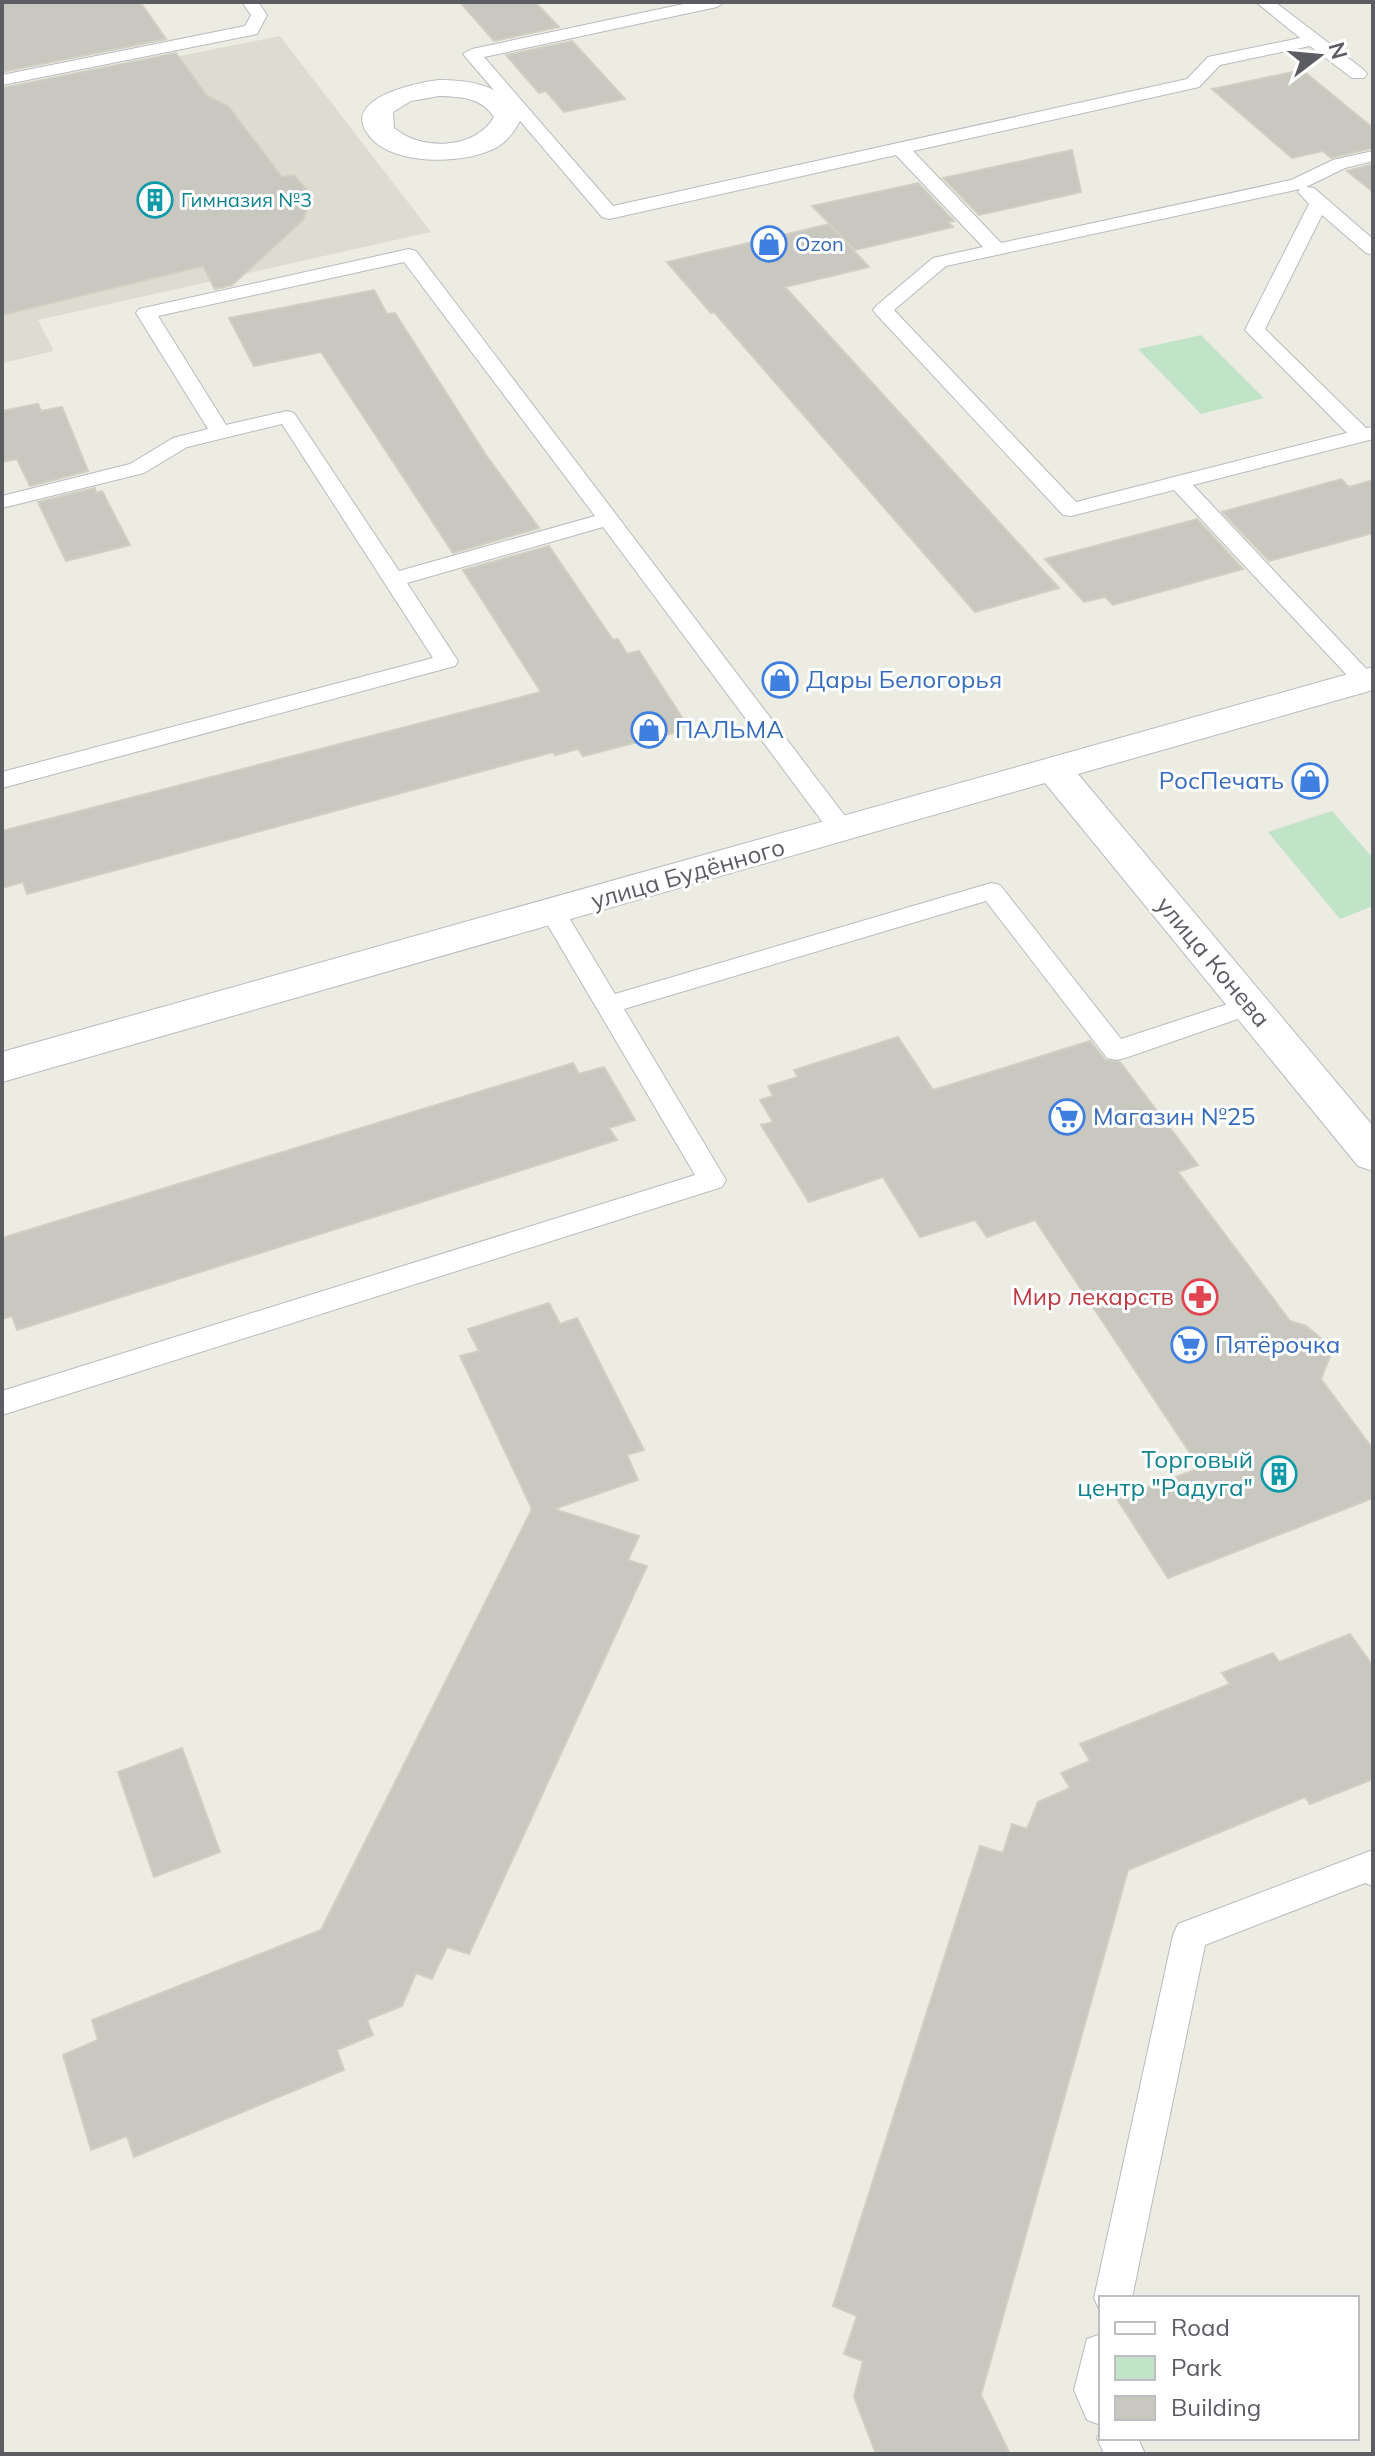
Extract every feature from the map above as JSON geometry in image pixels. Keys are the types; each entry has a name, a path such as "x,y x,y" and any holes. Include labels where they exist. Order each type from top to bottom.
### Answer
{"street":[{"name":"улица Будённого","path":"2,1067 1369,679"},
{"name":"улица Конева","path":"1054,769 1373,1155"}],"lane":[{"path":"2,80 251,30 259,15 250,2"},
{"path":"717,2 472,54 609,213 1193,83 1214,61 1314,40"},
{"path":"1264,2 1314,40 1366,73 1373,86"},
{"path":"900,148 997,250"},
{"path":"1367,434 1071,510 883,310 940,262 1297,184 1339,164 1373,156"},
{"path":"1297,184 1373,249"},
{"path":"1319,203 1255,330 1367,434"},
{"path":"221,433 146,313 409,255 842,830"},
{"path":"2,502 137,469 180,442 287,417 447,661 2,780"},
{"path":"1179,483 1369,679"},
{"path":"396,579 609,519"},
{"path":"608,1005 991,891 1116,1051 1249,1006"},
{"path":"2,1403 712,1180 553,912"},
{"path":"1113,2296 1190,1935 1370,1866 1373,1871"},
{"path":"1099,2362 1093,2390 1099,2402"}],"shaded area":[{"path":"280,36 431,232 38,320 54,351 2,363 2,100 175,57"}],"green space":[{"path":"1201,335 1264,398 1201,414 1138,349"},
{"path":"1332,811 1373,858 1373,906 1340,919 1268,832"}],"building":[{"path":"2,2 140,2 166,39 2,72"},
{"path":"460,2 535,2 559,27 494,41"},
{"path":"572,41 625,99 564,112 546,91 539,93 506,55"},
{"name":"Гимназия №3","path":"176,53 207,96 228,106 282,177 294,175 307,190 309,204 303,220 232,285 215,289 203,266 2,315 2,88"},
{"path":"1302,70 1373,128 1373,148 1331,158 1323,151 1292,158 1212,89"},
{"path":"1072,150 1081,192 979,215 943,178"},
{"path":"1373,164 1373,192 1347,171"},
{"path":"918,183 954,221 948,222 953,227 855,250 830,225 869,267 785,287 1059,588 975,612 667,262 830,224 812,206"},
{"path":"374,290 387,314 395,313 486,455 539,528 453,553 321,352 254,366 229,318"},
{"path":"38,404 41,411 62,407 88,471 30,486 17,459 2,462 2,411"},
{"path":"1341,479 1349,487 1373,480 1373,533 1269,561 1222,512"},
{"path":"95,488 96,493 102,491 130,545 66,561 38,502"},
{"path":"1197,519 1243,569 1113,605 1105,597 1084,602 1045,559"},
{"path":"549,546 613,640 618,639 627,654 639,651 687,725 679,727 681,731 583,756 578,749 555,755 553,752 27,894 23,882 2,888 2,831 541,692 463,570"},
{"path":"898,1037 933,1090 1090,1041 1105,1060 1120,1062 1198,1165 1178,1172 1290,1321 1306,1326 1323,1340 1331,1354 1321,1379 1373,1449 1373,1498 1168,1578 1117,1499 1200,1468 1035,1220 987,1237 975,1220 920,1237 883,1177 809,1202 761,1125 773,1122 760,1100 773,1096 768,1086 798,1077 794,1070"},
{"path":"573,1063 579,1074 604,1067 635,1120 609,1128 617,1140 17,1330 12,1316 2,1319 2,1238"},
{"path":"549,1303 560,1324 577,1318 644,1450 627,1455 638,1480 554,1509 639,1536 628,1560 647,1566 469,1954 447,1947 432,1979 416,1973 402,2006 367,2020 373,2035 337,2050 344,2070 134,2157 127,2136 91,2150 63,2055 98,2040 92,2020 321,1930 532,1509 460,1356 479,1351 468,1329"},
{"path":"1350,1634 1373,1666 1373,1779 1310,1804 1305,1797 1128,1870 981,2395 1010,2454 876,2454 854,2397 863,2361 844,2354 857,2316 833,2306 980,1846 1003,1853 1012,1824 1027,1829 1038,1802 1070,1788 1061,1773 1090,1761 1080,1744 1230,1684 1222,1673 1273,1653 1279,1662"},
{"path":"182,1748 220,1852 154,1877 118,1772"}],"place":[{"name":"Гимназия №3","path":"155,200"},
{"name":"Ozon","path":"769,244"},
{"name":"Дары Белогорья","path":"780,680"},
{"name":"ПАЛЬМА","path":"649,730"},
{"name":"РосПечать","path":"1310,781"},
{"name":"Магазин №25","path":"1067,1117"},
{"name":"Мир лекарств","path":"1200,1297"},
{"name":"Пятёрочка","path":"1189,1345"},
{"name":"Торговый центр \"Радуга\"","path":"1279,1474"}]}
